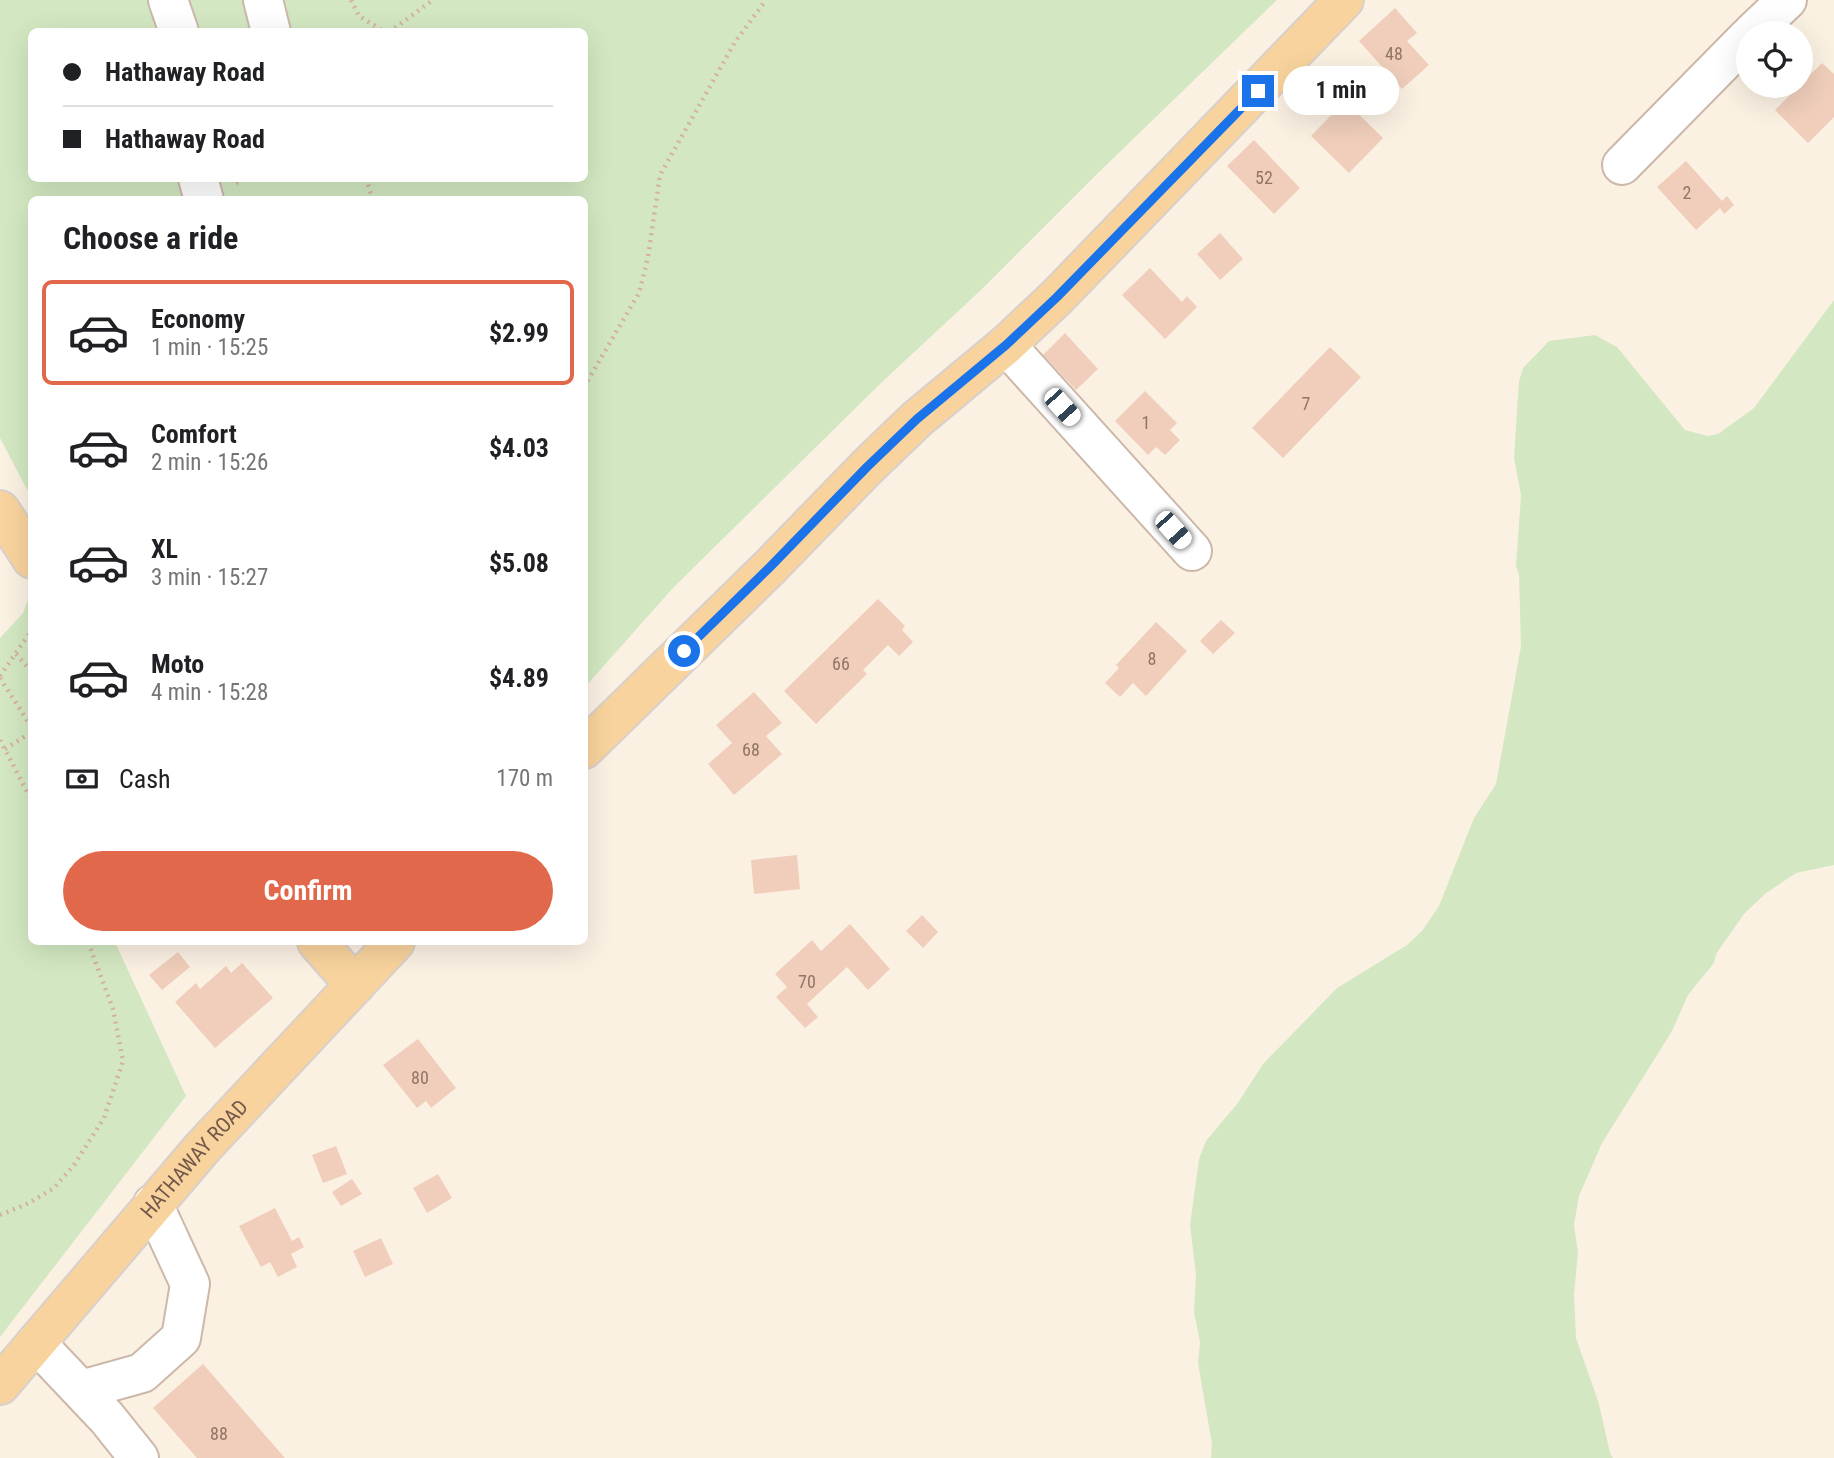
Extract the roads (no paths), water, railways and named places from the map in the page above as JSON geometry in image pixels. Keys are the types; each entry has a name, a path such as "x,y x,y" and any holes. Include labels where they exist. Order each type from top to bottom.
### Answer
{"main road":[{"path":"588,745 917,419 1006,345 1057,297 1344,0"},
{"path":"0,510 28,553"},
{"path":"320,945 355,985"},
{"name":"HATHAWAY ROAD","path":"0,1385 153,1204 254,1090 392,945"}],"street":[{"path":"168,0 178,28"},
{"path":"263,0 270,28"},
{"path":"1765,21 1787,0"},
{"path":"1622,165 1736,49"},
{"path":"1006,345 1192,551"},
{"path":"81,1390 142,1373 181,1338 190,1284 153,1204"},
{"path":"36,1343 81,1390 139,1458"}]}
